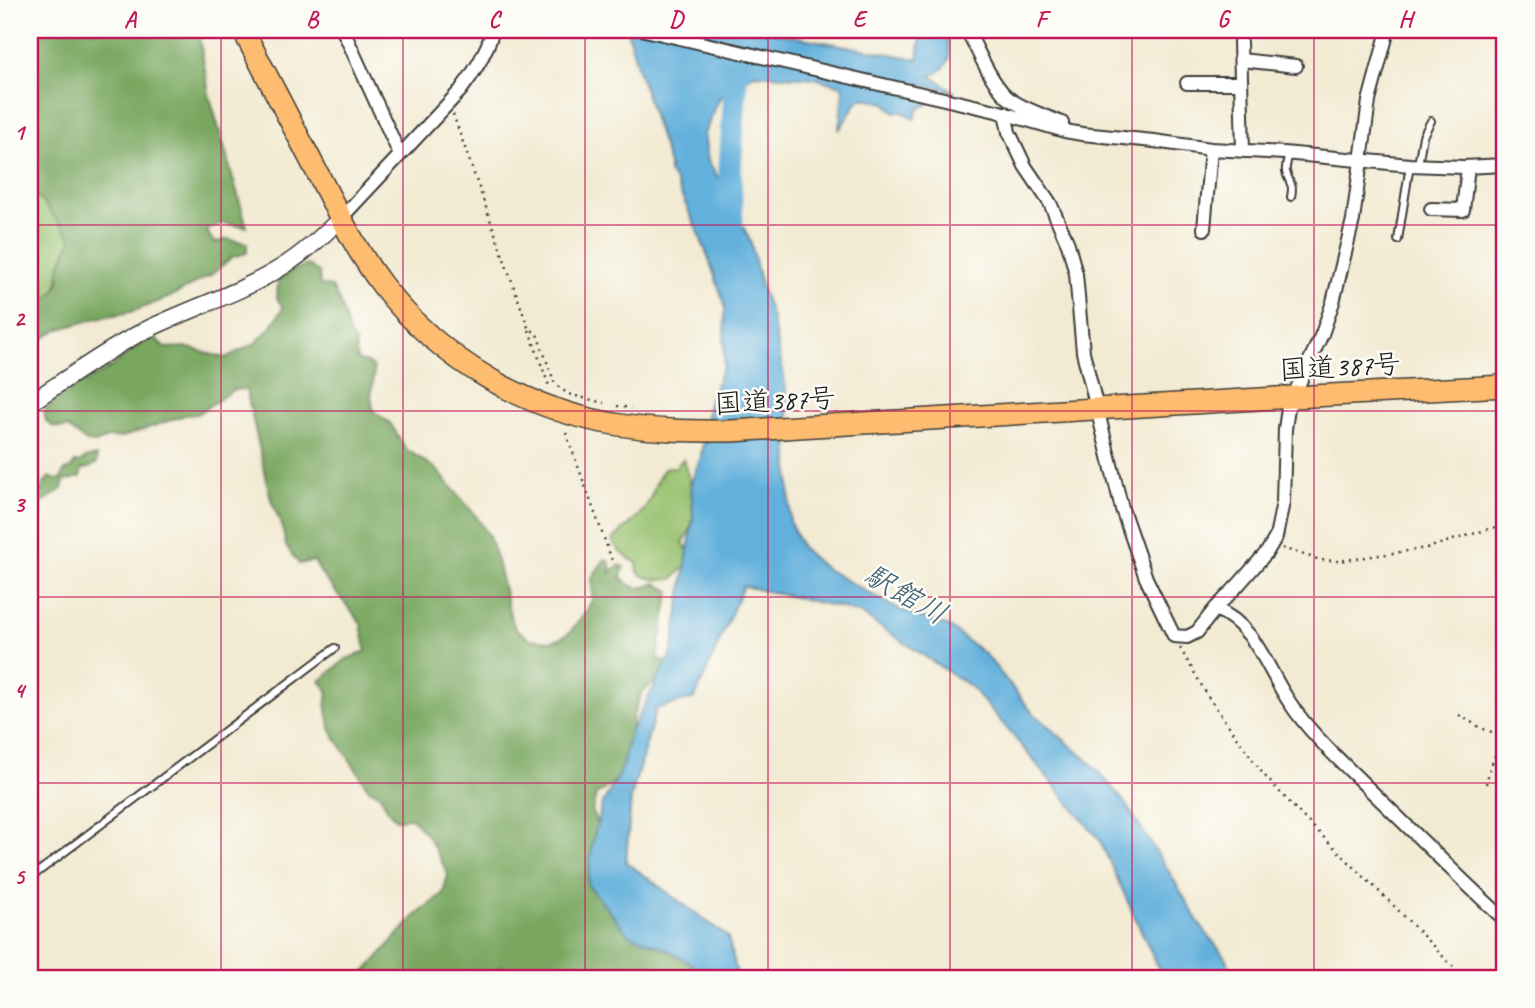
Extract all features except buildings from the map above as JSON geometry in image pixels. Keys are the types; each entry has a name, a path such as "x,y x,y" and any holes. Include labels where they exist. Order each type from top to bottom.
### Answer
{"highway":[{"name":"国道387号","path":"243,30 371,269 410,317 453,354 485,376 528,399 572,414 618,425 684,431 783,429 1505,386"}],"street":[{"path":"343,30 400,155"},
{"path":"30,403 130,339 247,286 281,268 308,249 342,217 449,103 473,74 487,50 493,30"},
{"path":"645,30 1000,112 1087,135 1211,149 1289,153 1414,165 1505,165"},
{"path":"967,30 1007,97 1087,135"},
{"path":"1000,112 1025,166 1050,203 1068,244 1076,274 1083,352 1094,409 1128,531 1146,578 1174,636 1192,636 1240,584 1274,541 1284,492 1288,408 1326,324 1333,302 1353,220 1369,101 1387,34"},
{"path":"1240,42 1243,150"},
{"path":"1241,60 1296,66"},
{"path":"1187,83 1241,83"},
{"path":"1205,229 1211,149"},
{"path":"1431,209 1462,210 1468,167"},
{"path":"1215,609 1247,632 1290,705 1317,736 1505,919"}],"lane":[{"path":"1398,240 1414,165 1431,121"},
{"path":"1289,153 1286,169 1293,188 1291,197"},
{"path":"30,878 335,649"}],"path":[{"path":"449,103 549,386"},
{"path":"528,327 537,334 555,384 560,388 568,394 635,409"},
{"path":"566,433 613,563"},
{"path":"1274,541 1280,547 1320,560 1339,561 1427,548 1505,524"},
{"path":"1174,636 1209,698 1264,775 1464,978"},
{"path":"1459,715 1481,728 1505,736 1489,768 1486,784"}],"green space":[{"path":"30,30 198,30 209,94 247,227 221,223 207,231 214,243 227,239 247,243 247,253 232,257 211,275 168,298 131,312 97,318 57,330 30,347 30,299 46,300 55,291 60,280 59,271 72,239 30,186"},
{"path":"30,187 73,239 61,262 57,286 46,300 30,299"},
{"path":"308,265 319,272 320,285 332,287 334,290 349,333 355,342 357,360 374,368 371,397 374,412 390,423 406,449 436,469 476,516 489,536 515,628 530,639 551,641 569,633 592,600 592,577 605,559 610,562 610,572 619,565 624,567 621,577 633,586 641,588 655,583 670,591 657,658 670,665 659,679 642,692 633,716 620,778 596,795 592,812 598,826 589,869 600,891 699,967 697,978 518,978 502,966 489,978 360,978 413,918 443,893 448,874 429,838 412,818 396,819 389,812 380,795 368,788 330,729 326,705 328,693 320,681 346,659 366,651 361,623 314,561 299,564 286,546 282,526 271,500 246,389 233,390 197,414 185,415 120,438 110,437 95,443 87,442 68,428 53,427 46,421 44,411 63,394 110,368 144,342 155,338 165,348 185,347 225,358 256,343 271,327 283,308 277,298 278,281 295,269"},
{"path":"97,456 97,463 82,469 80,477 64,481 62,489 30,511 30,495 34,490 42,489 49,477 61,479 64,471 76,462"},
{"path":"683,459 694,501 692,523 683,542 690,554 685,567 673,579 650,578 638,572 637,563 623,554 612,540 645,508 659,476 666,467 676,467"}],"water":[{"path":"627,30 758,30 918,59 921,34 930,30 945,30 948,62 931,76 955,92 920,84 929,103 918,109 914,119 903,112 895,112 885,103 859,99 839,130 842,86 814,78 754,74 719,99 704,134 708,161 726,190 751,243 771,315 788,407 790,523 802,548 823,567 896,608 949,627 986,655 1032,712 1092,764 1123,800 1200,925 1225,957 1234,978 1213,978 1196,974 1195,978 1161,978 1099,839 971,687 861,614 743,586 695,698 656,709 631,797 626,862 728,937 738,978 703,978 693,965 664,948 628,934 588,885 592,845 602,804 620,774 631,730 672,653 693,518 691,482 701,457 709,401 724,365 725,305 693,220 669,173 669,165"}],"waterway":[{"name":"駅館川","path":"732,229 730,170 736,77 733,30"},
{"path":"1499,30 1505,32"}]}
